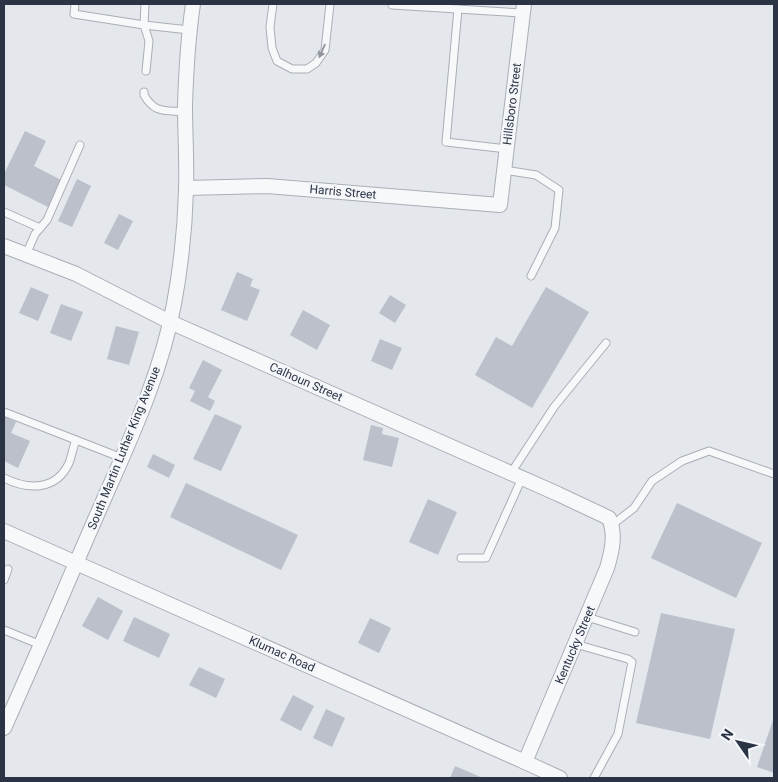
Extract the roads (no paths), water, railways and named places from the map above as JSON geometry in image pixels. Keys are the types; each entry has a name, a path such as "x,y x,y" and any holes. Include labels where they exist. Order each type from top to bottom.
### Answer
{"street":[{"name":"South Martin Luther King Avenue","path":"4,728 122,458 166,341 175,302 182,249 186,188 186,78 192,4"},
{"name":"Hillsboro Street","path":"500,205 523,8"},
{"name":"Harris Street","path":"186,188 266,186 500,205"},
{"name":"Calhoun Street","path":"4,246 76,274 170,322 517,476 611,522"},
{"name":"Kentucky Street","path":"525,762 600,588 612,553 611,522"},
{"name":"Klumac Road","path":"4,532 560,778"}],"lane":[{"path":"76,4 74,14 189,30"},
{"path":"145,4 144,25 149,41 146,71"},
{"path":"273,4 270,26 272,48 277,60 292,69 307,69 316,63 325,50 330,4"},
{"path":"392,5 458,9 523,8"},
{"path":"458,9 446,142 507,149"},
{"path":"144,92 149,104 158,110 186,112"},
{"path":"26,255 35,234 47,220 80,145"},
{"path":"504,170 536,175 559,190 555,228 531,276"},
{"path":"4,212 40,228"},
{"path":"461,558 486,558 517,476 554,407 606,343"},
{"path":"4,412 122,458"},
{"path":"4,478 11,482 36,486 48,484 56,480 68,464 76,440"},
{"path":"611,522 634,508 652,481 682,461 709,451 774,474"},
{"path":"4,580 8,568"},
{"path":"586,617 636,632"},
{"path":"4,630 40,645"},
{"path":"575,644 628,659 632,662 618,734 594,778"}]}
